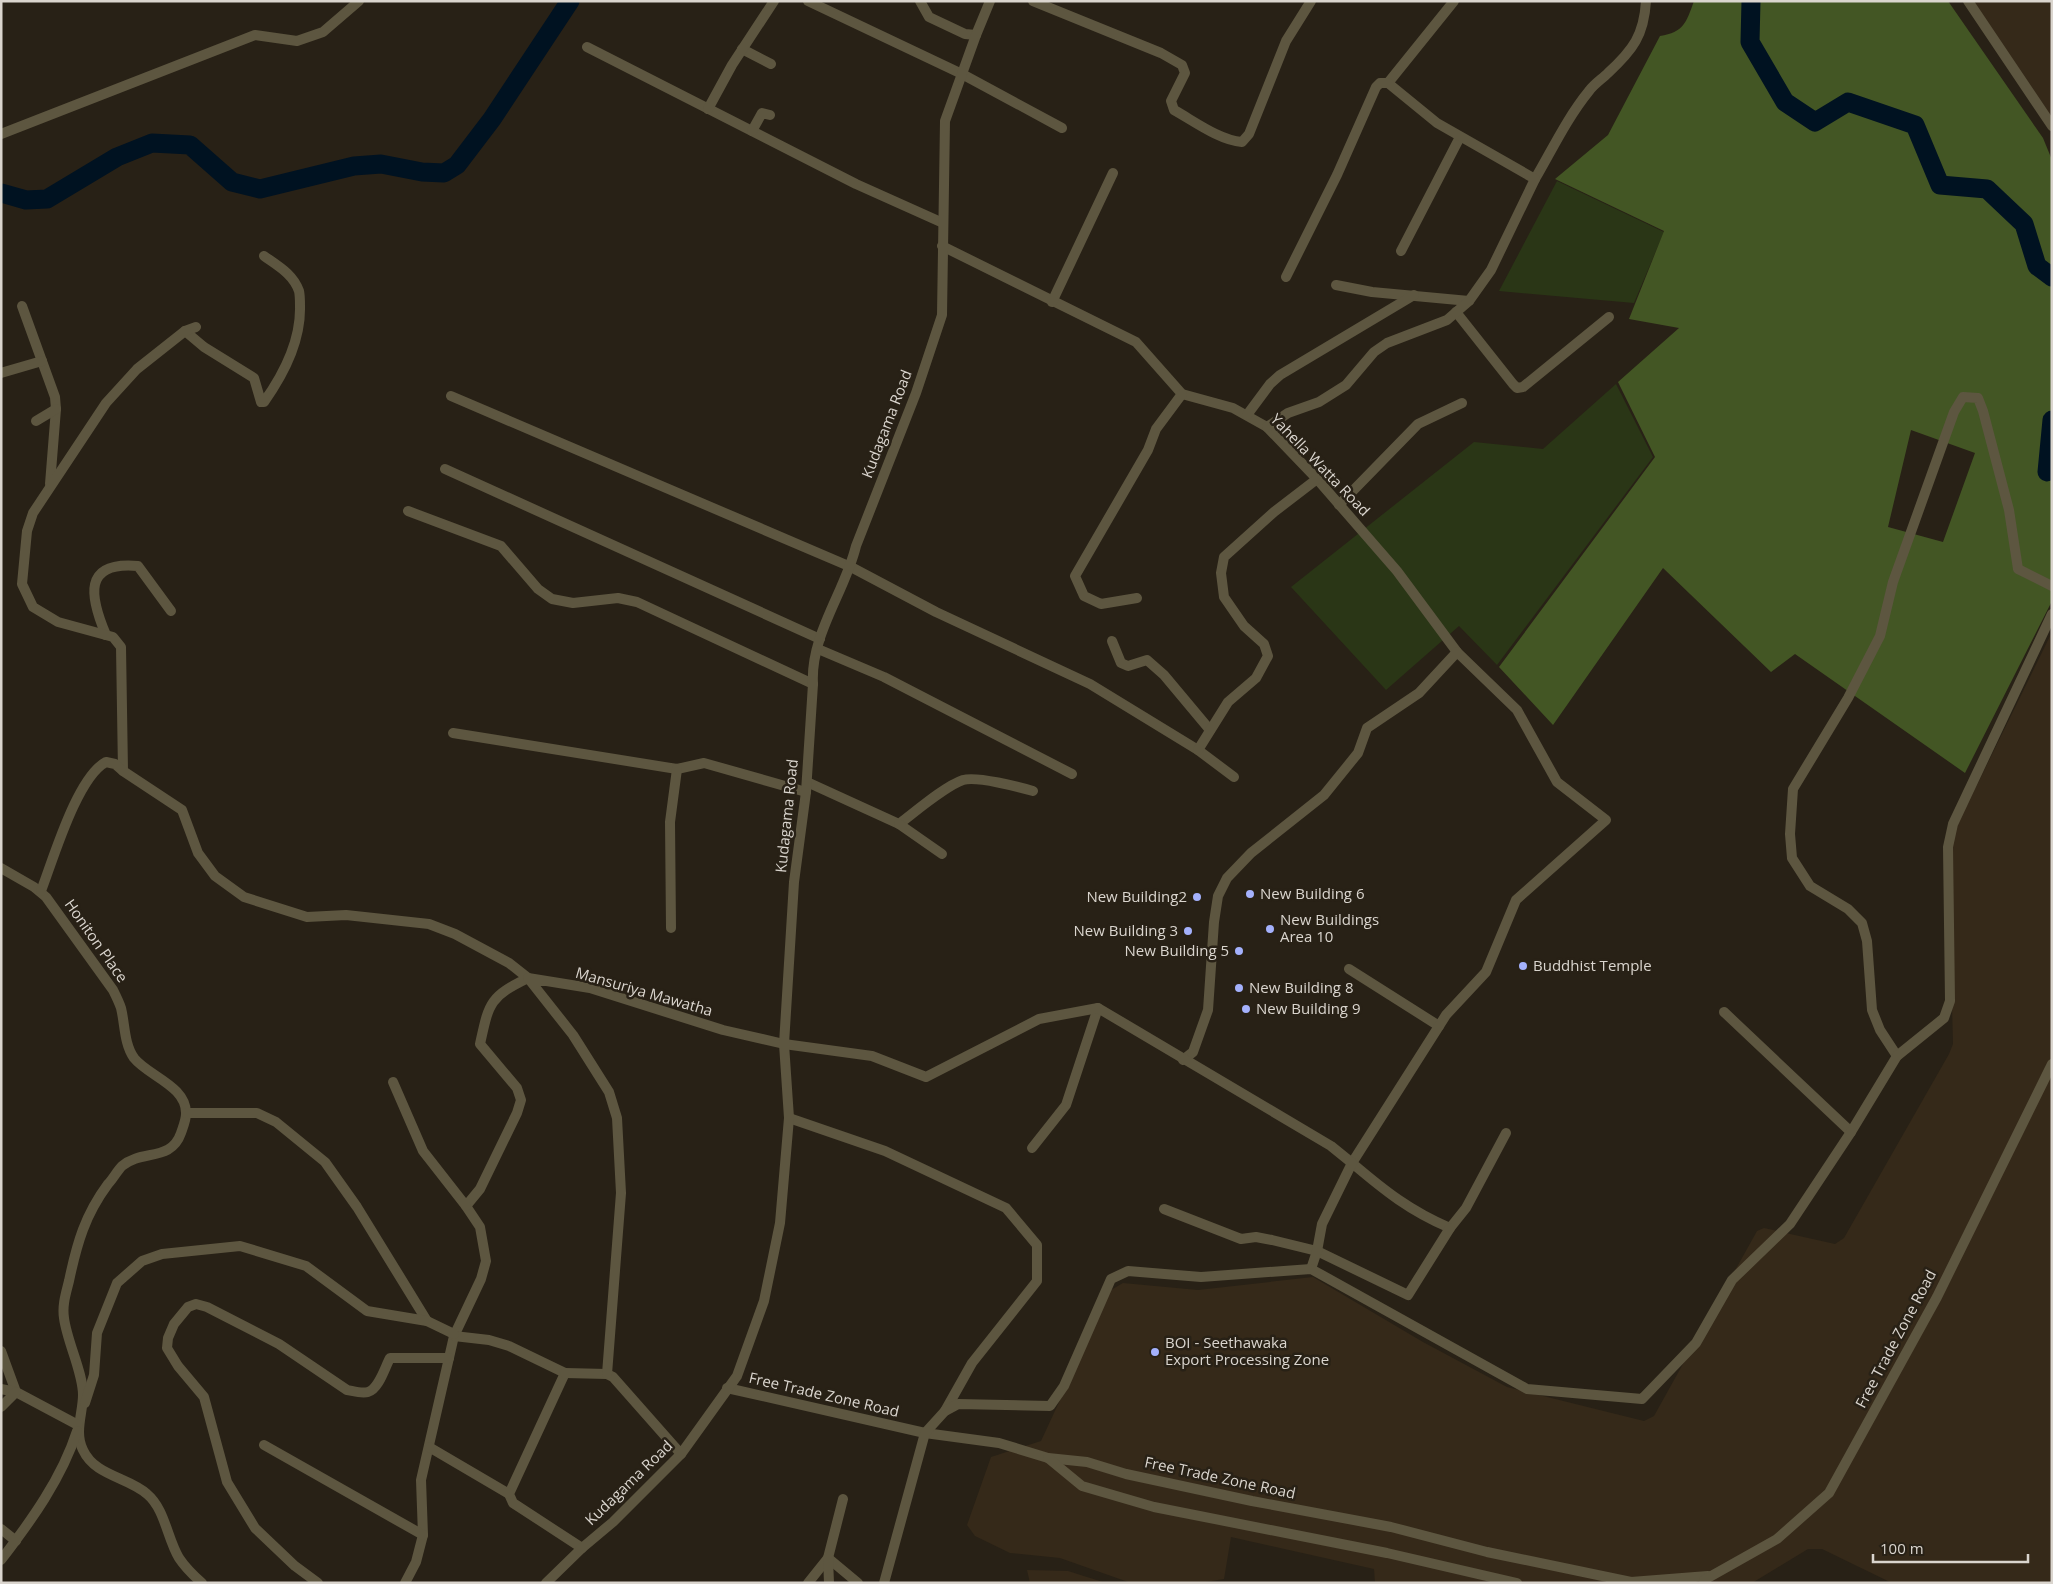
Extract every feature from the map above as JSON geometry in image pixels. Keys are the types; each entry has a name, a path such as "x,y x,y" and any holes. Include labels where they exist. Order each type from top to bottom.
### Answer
{"street":[{"path":"1,134 255,35 297,41 323,32 359,1"},
{"path":"708,109 742,49 774,1"},
{"path":"808,1 962,74 1062,128"},
{"path":"920,1 929,17 965,34 976,35"},
{"name":"Kudagama Road","path":"546,1583 582,1548 613,1522 682,1454 737,1376 764,1301 780,1223 789,1118 784,1044 794,882 807,787 813,671 819,644 851,567 856,546 916,392 942,315 945,121 990,1"},
{"path":"1033,1 1161,53 1182,65 1185,73 1171,101 1174,110 1220,135 1242,142 1249,134 1286,41 1311,1"},
{"path":"1388,83 1454,1"},
{"path":"1267,427 1288,413 1319,402 1346,384 1374,352 1387,343 1446,320 1469,301 1490,270 1534,180 1570,118 1590,90 1622,60 1638,38 1645,21 1646,1"},
{"path":"1968,1 2052,126"},
{"path":"587,47 856,184 943,223"},
{"path":"742,49 771,64"},
{"path":"1286,277 1337,175 1376,87 1380,82 1388,83 1437,123 1534,180"},
{"path":"752,131 762,113 770,115"},
{"path":"1401,252 1460,137"},
{"path":"1052,302 1114,174"},
{"path":"942,246 1136,342 1182,394 1156,430 1148,450 1076,576 1084,596 1101,604 1137,598"},
{"path":"185,331 204,347 254,378 260,402 264,402 279,381 289,358 295,343 300,314 299,292 287,272 264,256"},
{"path":"1336,285 1372,292 1469,301"},
{"path":"1248,415 1270,384 1280,375 1414,295"},
{"path":"22,306 55,397 56,409 49,487"},
{"path":"1456,312 1517,388 1523,387 1609,316"},
{"path":"122,771 120,647 113,637 58,622 33,607 22,584 26,531 33,512 106,403 137,368 185,331 196,327"},
{"path":"1,373 42,361"},
{"name":"Yahella Watta Road","path":"1182,394 1233,408 1267,427 1317,479 1397,571 1457,652 1517,710 1557,782 1606,820 1516,900 1486,972 1446,1014 1439,1026"},
{"path":"451,396 851,567 936,612 1090,684 1198,750 1234,778"},
{"path":"1897,1056 1880,1030 1872,1010 1867,941 1862,923 1848,909 1810,886 1792,858 1790,834 1793,789 1848,698 1880,636 1893,582 1954,412 1963,397 1978,398 1984,410 2009,510 2018,569 2052,586"},
{"path":"1340,505 1418,424 1462,403"},
{"path":"36,421 56,409"},
{"path":"445,469 819,644 1072,774"},
{"path":"1198,750 1228,702 1256,678 1268,656 1264,644 1244,626 1224,597 1221,573 1224,557 1274,512 1317,479"},
{"path":"408,510 501,546 538,589 552,599 573,603 618,598 637,602 813,684"},
{"path":"106,635 97,615 93,596 97,578 107,568 123,564 138,566 171,611"},
{"path":"945,1411 958,1404 1050,1406 1064,1386 1111,1279 1128,1271 1201,1277 1310,1269 1527,1388 1642,1399 1696,1343 1732,1280 1790,1224 1851,1132 1897,1056 1944,1018 1950,1001 1948,847 1953,824 2052,614"},
{"path":"1112,642 1121,663 1128,666 1147,660 1164,675 1210,730"},
{"path":"1183,1060 1193,1052 1208,1010 1214,922 1218,896 1227,878 1251,853 1324,794 1358,753 1367,728 1419,693 1457,652"},
{"path":"453,733 677,769 704,763 807,787 898,824 942,854"},
{"path":"41,891 81,789 98,766 106,762 115,764 122,771 182,810 198,853 215,876 244,896 307,917 346,915 429,924 455,934 509,963 528,978 573,1035 609,1092 617,1118 621,1193 607,1374"},
{"path":"671,928 670,822 677,769"},
{"path":"898,824 936,796 964,779 996,782 1033,791"},
{"name":"Honiton Place","path":"1,868 41,891 113,990 120,1006 129,1049 132,1054 146,1070 171,1086 182,1099 186,1113"},
{"path":"1310,1269 1317,1251 1322,1224 1352,1164 1439,1026 1349,969"},
{"path":"466,1206 480,1189 517,1113 520,1100 517,1088 480,1044 488,1008 498,996 528,978"},
{"name":"Mansuriya Mawatha","path":"528,978 590,988 723,1030 784,1044 872,1056 926,1077 1039,1018 1098,1008"},
{"path":"1032,1148 1066,1105 1098,1008 1331,1146 1394,1198 1424,1217 1450,1228"},
{"path":"1724,1012 1851,1132"},
{"name":"Free Trade Zone Road","path":"728,1388 925,1433 999,1443 1048,1458 1087,1462 1126,1474 1252,1501 1391,1527 1486,1552 1631,1582 1704,1580 1778,1538 1828,1493 1937,1296 2052,1064"},
{"path":"393,1082 423,1150 480,1226 486,1261 481,1279 454,1335 421,1480 423,1535 416,1562 405,1583"},
{"path":"1,1560 53,1485 73,1446 83,1395 63,1316 64,1302 78,1242 85,1222 99,1196 122,1166 144,1156 173,1148 179,1139 186,1113 257,1113 276,1122 325,1162 357,1207 427,1321"},
{"path":"789,1118 885,1151 1006,1208 1037,1245 1037,1281 972,1363 945,1411 925,1433 884,1583"},
{"path":"1164,1209 1241,1239 1256,1237 1317,1251 1408,1295 1450,1228 1466,1208 1506,1133"},
{"path":"202,1583 179,1557 148,1494 136,1486 101,1470 84,1454 81,1448 78,1425 94,1375 97,1333 117,1283 142,1261 162,1254 240,1246 306,1266 367,1312 427,1321 454,1335 489,1340 510,1346 565,1373 607,1374 613,1377 682,1454"},
{"path":"318,1583 295,1566 255,1528 227,1482 204,1397 178,1366 167,1348 168,1338 174,1324 188,1307 196,1304 208,1307 280,1344 347,1390 360,1392 369,1392 375,1387 390,1358 449,1358"},
{"path":"1,1351 16,1392"},
{"path":"509,1494 565,1373"},
{"path":"1,1389 16,1392 78,1425"},
{"path":"1,1407 16,1392"},
{"path":"264,1445 423,1535"},
{"path":"429,1447 509,1494 513,1503 582,1548"},
{"path":"1048,1458 1082,1486 1154,1508 1387,1553 1517,1583"},
{"path":"829,1583 828,1558 843,1499"},
{"path":"1,1530 16,1540"},
{"path":"808,1583 828,1558"},
{"path":"828,1558 858,1583"}],"shaded area":[{"path":"1965,1 2052,1 2052,126"},
{"path":"2052,632 2052,1583 1892,1583 1822,1549 1808,1549 1752,1583 1375,1583 1374,1569 1231,1537 1224,1579 1200,1583 1131,1583 1060,1558 1010,1553 975,1536 967,1525 991,1457 1041,1441 1111,1290 1123,1283 1198,1290 1313,1277 1423,1342 1507,1387 1644,1421 1654,1416 1757,1231 1764,1228 1835,1244 1844,1238 1949,1054 1953,1044 1948,844"},
{"path":"1027,1570 1068,1571 1106,1583 1030,1583"}],"green space":[{"path":"1694,1 1948,1 2043,138 2052,160 2052,601 1965,773 1795,654 1771,672 1663,568 1553,725 1499,667 1655,457 1618,382 1679,328 1629,319 1664,231 1555,179 1608,135 1660,36 1674,32 1683,25","holes":["1911,430 1975,453 1943,542 1888,527"]},
{"path":"1557,181 1664,232 1634,303 1499,291"},
{"path":"1616,384 1653,457 1497,665 1459,626 1386,690 1291,587 1474,442 1543,449"}],"waterway":[{"path":"1,193 26,200 47,199 117,157 152,143 190,145 232,182 260,189 354,166 381,164 422,172 444,173 457,165 492,119 570,1"},
{"path":"1751,1 1750,42 1785,102 1815,122 1848,102 1915,125 1940,185 1987,189 2024,224 2037,266 2052,277"},
{"path":"2047,472 2052,420"}],"place":[{"name":"New Building 6","path":"1250,894"},
{"name":"New Building2","path":"1197,897"},
{"name":"New Buildings Area 10","path":"1270,929"},
{"name":"New Building 3","path":"1188,931"},
{"name":"New Building 5","path":"1239,951"},
{"name":"Buddhist Temple","path":"1523,966"},
{"name":"New Building 8","path":"1239,988"},
{"name":"New Building 9","path":"1246,1009"},
{"name":"BOI - Seethawaka Export Processing Zone","path":"1155,1352"}]}
